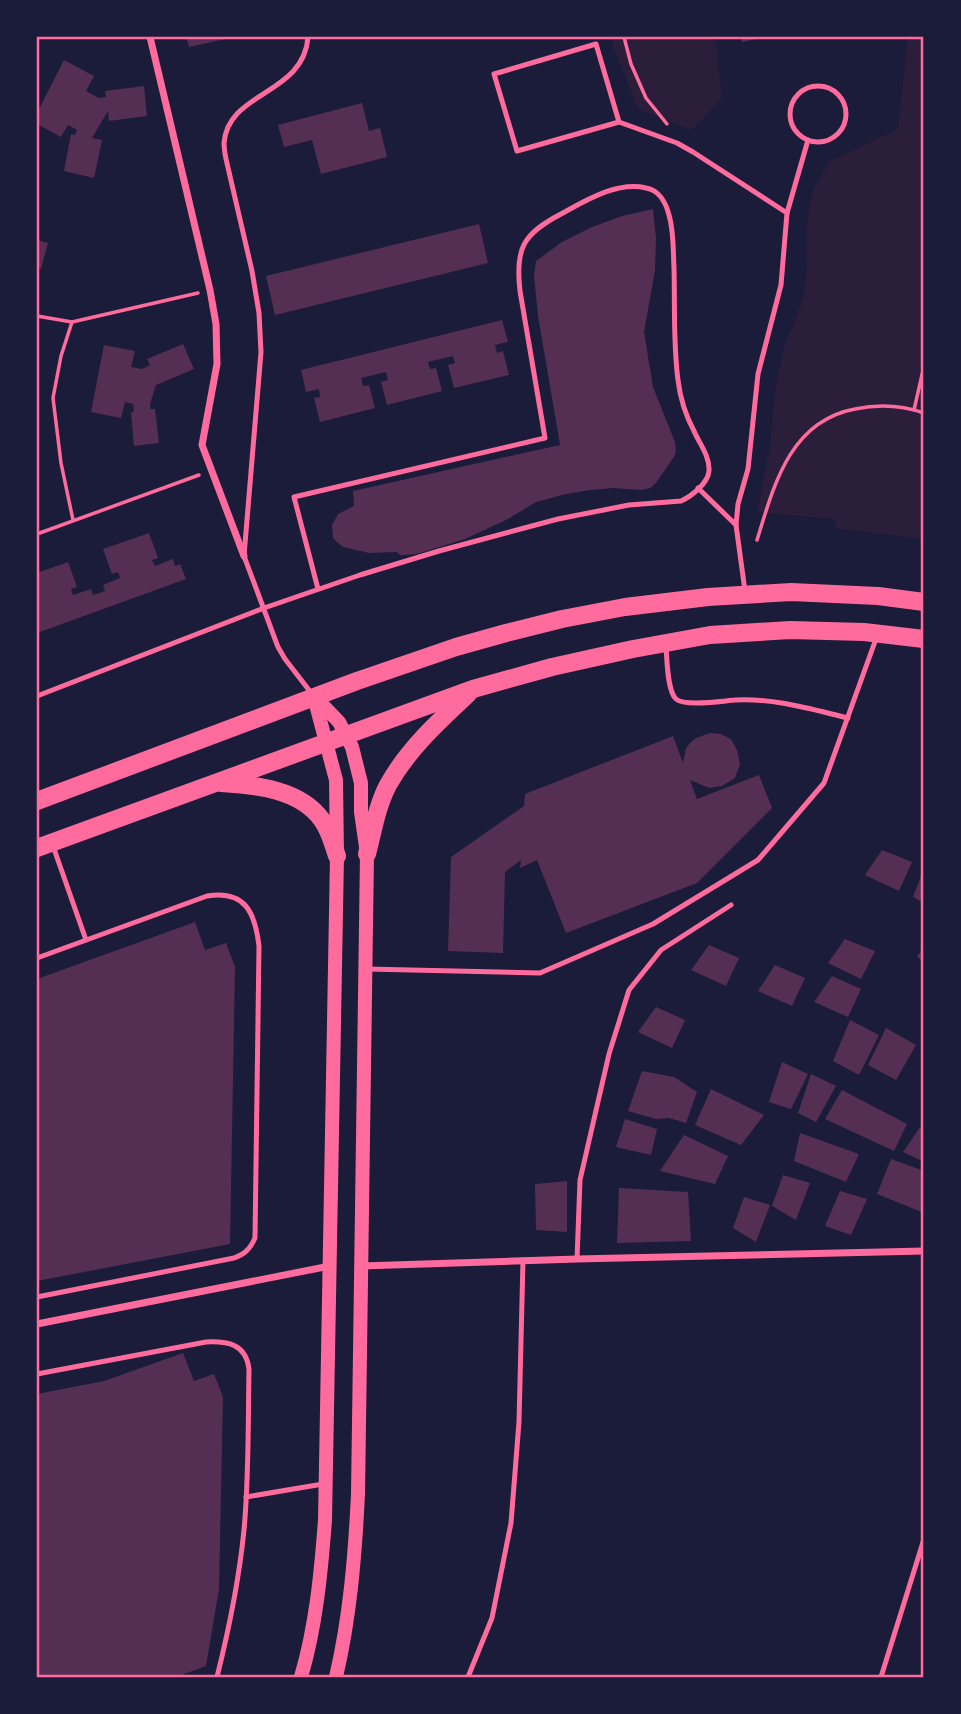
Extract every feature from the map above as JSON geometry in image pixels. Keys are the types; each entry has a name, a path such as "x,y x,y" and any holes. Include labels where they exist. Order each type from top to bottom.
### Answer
{"main road":[{"path":"37,802 314,696 456,648 562,619 625,607 708,597 791,592 878,596 924,602"},
{"path":"44,845 473,689 552,667 710,635 790,630 878,633 924,639"},
{"path":"367,854 379,808 387,787 401,764 473,689"},
{"path":"314,696 339,722 352,747 361,783 361,813 367,854 358,1494 350,1604 336,1677"},
{"path":"301,1677 311,1640 321,1570 326,1483 337,856 336,780 314,696"},
{"path":"214,782 250,785 294,797 312,809 323,821 337,856"}],"street":[{"path":"150,37 216,324 217,364 202,445 244,556"},
{"path":"360,1266 924,1251"},
{"path":"37,1324 331,1266"}],"lane":[{"path":"308,37 300,64 285,80 247,104 236,115 224,143 252,271 259,313 261,352 244,556 285,659 314,696"},
{"path":"619,122 596,44 494,74 517,151 619,122 677,143 788,212"},
{"path":"814,85 833,89 845,103 847,112 842,130 826,141 808,140 794,128 790,119 793,101 798,93 814,85"},
{"path":"746,595 736,525 738,504 747,469 758,374 781,285 788,212 808,140"},
{"path":"37,696 264,608 439,551 558,519 629,505 681,501 687,498 707,478 709,467 685,409 678,383 673,237 670,215 658,193 647,188 624,188 593,197 546,221 531,233 521,249 518,270 520,291 545,438 294,497 318,589"},
{"path":"698,488 736,525"},
{"path":"365,969 540,973 653,924 758,860 824,783 878,633"},
{"path":"666,643 670,689 675,698 685,702 745,700 787,703 848,718"},
{"path":"44,845 86,940"},
{"path":"37,958 218,894 240,900 247,906 252,914 259,946 255,1238 251,1247 234,1258 37,1297"},
{"path":"577,1259 580,1180 609,1054 628,990 661,950 731,905"},
{"path":"468,1677 492,1618 511,1523 519,1422 523,1260"},
{"path":"37,1374 206,1342 225,1342 245,1354 249,1369 246,1497 238,1576 217,1677"},
{"path":"246,1497 326,1483"},
{"path":"881,1677 924,1539"}],"path":[{"path":"624,37 631,64 646,98 671,130 677,143"},
{"path":"37,316 72,322 210,290"},
{"path":"72,322 61,356 54,398 61,463 74,520"},
{"path":"914,410 924,366"},
{"path":"757,540 781,470 794,448 813,426 842,411 870,406 894,405 924,413"},
{"path":"37,534 211,471"}],"shaded area":[{"path":"610,37 715,37 722,98 692,130 638,109"},
{"path":"908,37 924,37 924,539 835,528 836,519 757,512 770,448 775,392 785,343 797,318 805,289 807,222 814,188 829,162 898,129"}],"building":[{"path":"186,37 230,37 230,38 189,47"},
{"path":"741,37 761,37 761,38 742,42"},
{"path":"64,60 94,76 86,91 99,98 106,97 105,91 144,86 147,116 109,121 108,111 92,138 102,140 94,178 64,171 71,134 75,135 77,130 68,125 61,137 37,124 37,113"},
{"path":"362,103 369,131 380,128 387,157 321,174 312,140 284,147 278,125"},
{"path":"653,209 655,270 644,332 653,387 675,442 676,451 655,484 642,490 590,490 536,502 465,539 417,554 369,553 343,547 337,542 333,538 332,525 338,514 354,506 353,491 560,445 538,316 534,275 536,261 562,242 592,227"},
{"path":"479,224 488,263 275,315 266,276"},
{"path":"37,240 48,243 41,269 37,268"},
{"path":"502,320 508,342 495,345 497,353 503,351 509,375 454,388 448,365 455,363 453,356 428,362 430,369 436,368 442,391 387,405 381,382 388,380 386,372 361,378 363,386 369,385 375,408 320,422 314,398 320,397 319,389 306,392 301,370"},
{"path":"183,344 194,369 156,385 150,404 150,409 155,409 159,443 134,446 131,412 134,412 133,404 125,402 121,418 91,412 104,345 135,351 131,367 142,369 150,365 147,359"},
{"path":"149,533 158,558 152,560 155,566 173,559 175,566 180,564 186,579 37,633 37,573 68,562 77,587 71,589 73,595 91,589 93,595 105,591 103,585 120,578 118,572 112,574 103,549"},
{"path":"710,733 731,739 740,764 735,778 722,786 709,788 690,780 697,799 759,775 772,808 697,883 566,933 537,860 520,868 521,860 505,872 503,953 448,951 451,857 524,806 525,794 673,736 683,763 686,748 690,743"},
{"path":"882,850 912,862 899,891 865,875"},
{"path":"924,868 924,903 913,897"},
{"path":"195,922 205,950 226,943 235,967 230,1244 37,1281 37,979"},
{"path":"845,939 875,951 861,979 828,963"},
{"path":"709,945 739,958 726,986 691,970"},
{"path":"924,946 924,961 917,957"},
{"path":"775,965 805,978 792,1006 758,991"},
{"path":"832,976 861,989 848,1017 814,1002"},
{"path":"656,1007 685,1020 672,1048 638,1032"},
{"path":"850,1020 879,1035 859,1075 833,1061"},
{"path":"886,1028 916,1045 896,1080 868,1065"},
{"path":"782,1062 808,1074 791,1109 769,1102"},
{"path":"642,1071 674,1077 697,1092 686,1123 669,1118 656,1119 628,1111"},
{"path":"811,1074 836,1086 816,1122 798,1113"},
{"path":"711,1089 764,1115 741,1145 695,1125"},
{"path":"842,1090 907,1124 894,1151 825,1119"},
{"path":"625,1119 657,1129 651,1155 616,1147"},
{"path":"920,1127 924,1128 924,1162 903,1152"},
{"path":"800,1133 859,1154 846,1182 794,1161"},
{"path":"684,1135 728,1156 715,1184 660,1171"},
{"path":"891,1159 924,1171 924,1213 877,1194"},
{"path":"783,1175 810,1183 796,1220 772,1206"},
{"path":"567,1181 567,1232 536,1230 535,1184"},
{"path":"619,1188 688,1192 691,1241 617,1243"},
{"path":"840,1191 867,1199 851,1235 825,1226"},
{"path":"744,1197 770,1205 756,1242 733,1228"},
{"path":"183,1353 194,1381 214,1374 223,1397 219,1589 206,1666 176,1677 37,1677 37,1394 104,1381"}]}
